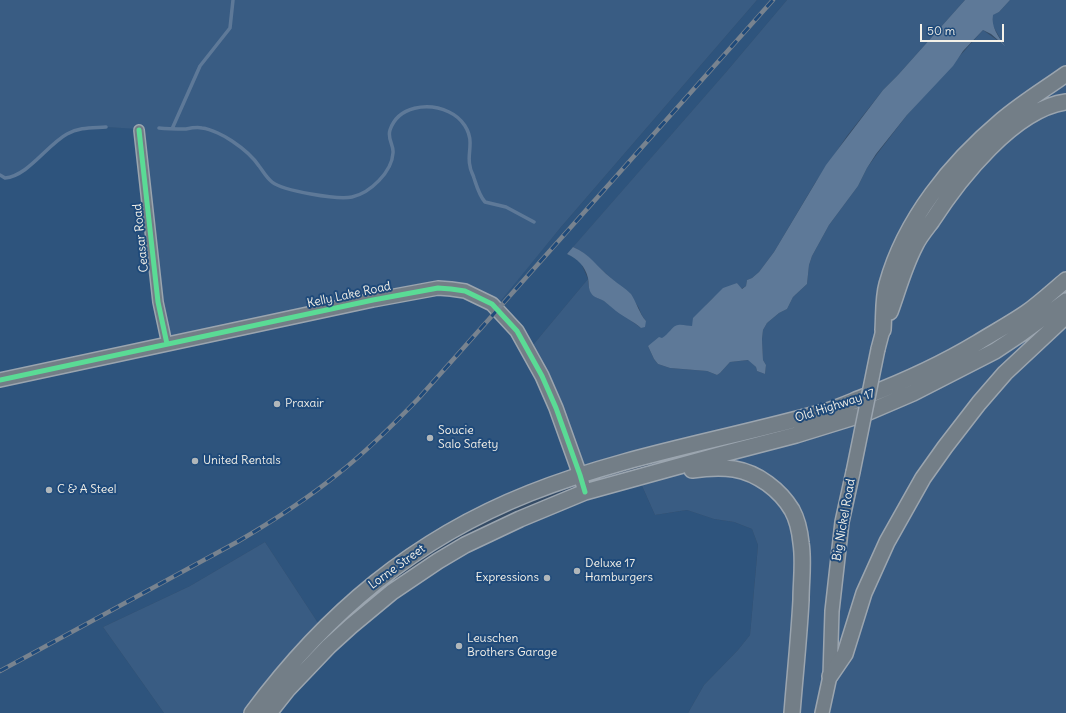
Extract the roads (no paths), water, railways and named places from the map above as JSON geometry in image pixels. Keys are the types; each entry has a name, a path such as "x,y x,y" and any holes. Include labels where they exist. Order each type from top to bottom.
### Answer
{"main road":[{"path":"883,330 887,285 904,240 933,192 961,158 1003,120 1066,74"},
{"path":"883,330 915,246 967,172 998,141 1027,118 1054,104 1066,102"},
{"path":"1048,295 1066,267"},
{"name":"Old Highway 17","path":"580,475 829,410 888,388 941,364 1025,314 1066,280"},
{"name":"Old Highway 17","path":"585,492 796,435 864,414 913,393 995,351 1066,301"},
{"path":"830,676 845,654 864,593 887,542 923,478 979,402 1005,373 1066,316"},
{"path":"669,469 683,471 717,467 736,469 754,475 779,494 793,511 801,542 803,558 800,618 792,713"},
{"name":"Lorne Street","path":"252,713 281,675 343,609 395,567 439,537 462,524 530,493 580,475"},
{"name":"Lorne Street","path":"269,713 288,689 329,646 398,588 465,545 520,519 585,492"}],"street":[{"name":"Ceasar Road","path":"139,130 158,302 167,344"},
{"name":"Kelly Lake Road","path":"0,380 372,300 438,288 465,291 492,304 517,331 545,383 556,408 585,492"},
{"name":"Big Nickel Road","path":"822,713 830,676 832,611 842,522 883,330"}],"waterway":[{"path":"172,129 200,66 230,28 233,0"},
{"path":"159,128 198,128 214,131 243,149 254,159 272,182 287,189 311,194 345,198 359,195 366,191 379,181 389,167 393,153 389,133 394,122 400,116 415,108 432,107 441,109 449,112 462,121 467,130 470,140 470,169 480,194 485,202 506,207 534,222"},
{"path":"0,175 5,178 22,172 52,145 67,134 86,128 106,127"}],"railway":[{"path":"0,671 237,542 315,492 360,456 418,399 773,0"}],"place":[{"name":"Praxair","path":"277,404"},
{"name":"Soucie Salo Safety","path":"430,438"},
{"name":"United Rentals","path":"195,461"},
{"name":"C & A Steel","path":"49,490"},
{"name":"Deluxe 17 Hamburgers","path":"577,571"},
{"name":"Expressions","path":"547,578"},
{"name":"Leuschen Brothers Garage","path":"459,646"}]}
